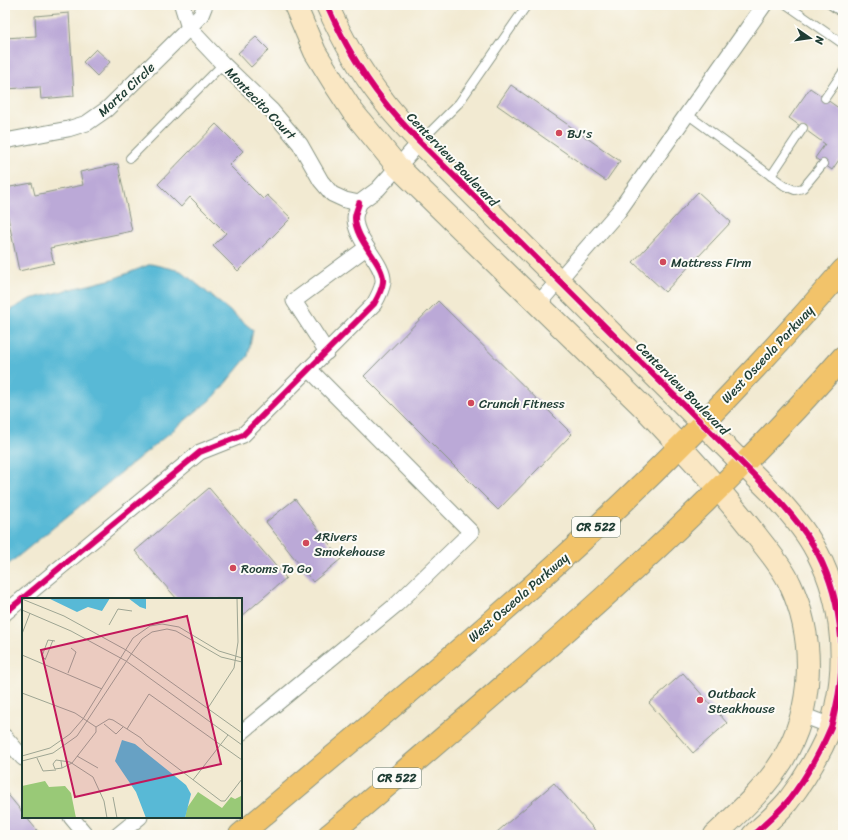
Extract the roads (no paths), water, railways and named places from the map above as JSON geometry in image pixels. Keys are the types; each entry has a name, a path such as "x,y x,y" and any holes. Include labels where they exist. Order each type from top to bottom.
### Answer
{"main road":[{"name":"West Osceola Parkway","path":"240,835 498,615 598,526 680,446 784,339 843,270"},
{"name":"CR 522","path":"329,835 479,708 558,639 636,567 718,490 822,382 843,357"}],"street":[{"name":"Montecito Court","path":"182,5 189,28 223,64 272,111 300,144 321,181 332,194 345,200 359,203"},
{"path":"189,28 201,15 205,5"},
{"path":"295,5 315,52 336,86 353,112 397,166 646,410 680,446 744,521 778,565 790,584 798,602 805,627 808,676 802,716 794,738 782,761 766,785 715,835"},
{"name":"Centerview Boulevard","path":"327,5 350,52 384,102 420,142 489,213 559,280 743,464 795,519 813,545 824,567 834,596 840,626 842,660 839,694 831,726 816,758 787,802 753,835"},
{"path":"538,304 618,212 764,5"},
{"name":"Marta Circle","path":"5,141 68,129 87,123 107,109 189,28"},
{"path":"23,598 200,452 244,435 374,304 381,292 384,280 381,268 366,248 357,228 355,217 359,203 378,189 420,142"},
{"path":"327,352 294,301 366,248"},
{"path":"242,732 397,604 471,532 309,369"},
{"path":"5,613 22,599"},
{"path":"802,716 831,726"},
{"path":"5,737 22,757"},
{"path":"72,818 86,835"},
{"path":"118,835 139,818"}],"lane":[{"path":"420,142 459,103 527,5"},
{"path":"787,5 798,8 843,44"},
{"path":"831,5 843,13"},
{"path":"130,158 223,64"},
{"path":"825,98 843,72"},
{"path":"687,114 785,186 795,190 803,188 824,164"},
{"path":"771,176 803,128"}],"water":[{"path":"151,264 181,271 253,330 248,356 215,396 5,567 5,313 30,299 113,279"}],"place":[{"name":"BJ's","path":"559,133"},
{"name":"Mattress Firm","path":"663,262"},
{"name":"Crunch Fitness","path":"471,403"},
{"name":"4Rivers Smokehouse","path":"306,543"},
{"name":"Rooms To Go","path":"233,568"},
{"name":"Outback Steakhouse","path":"700,700"}]}
